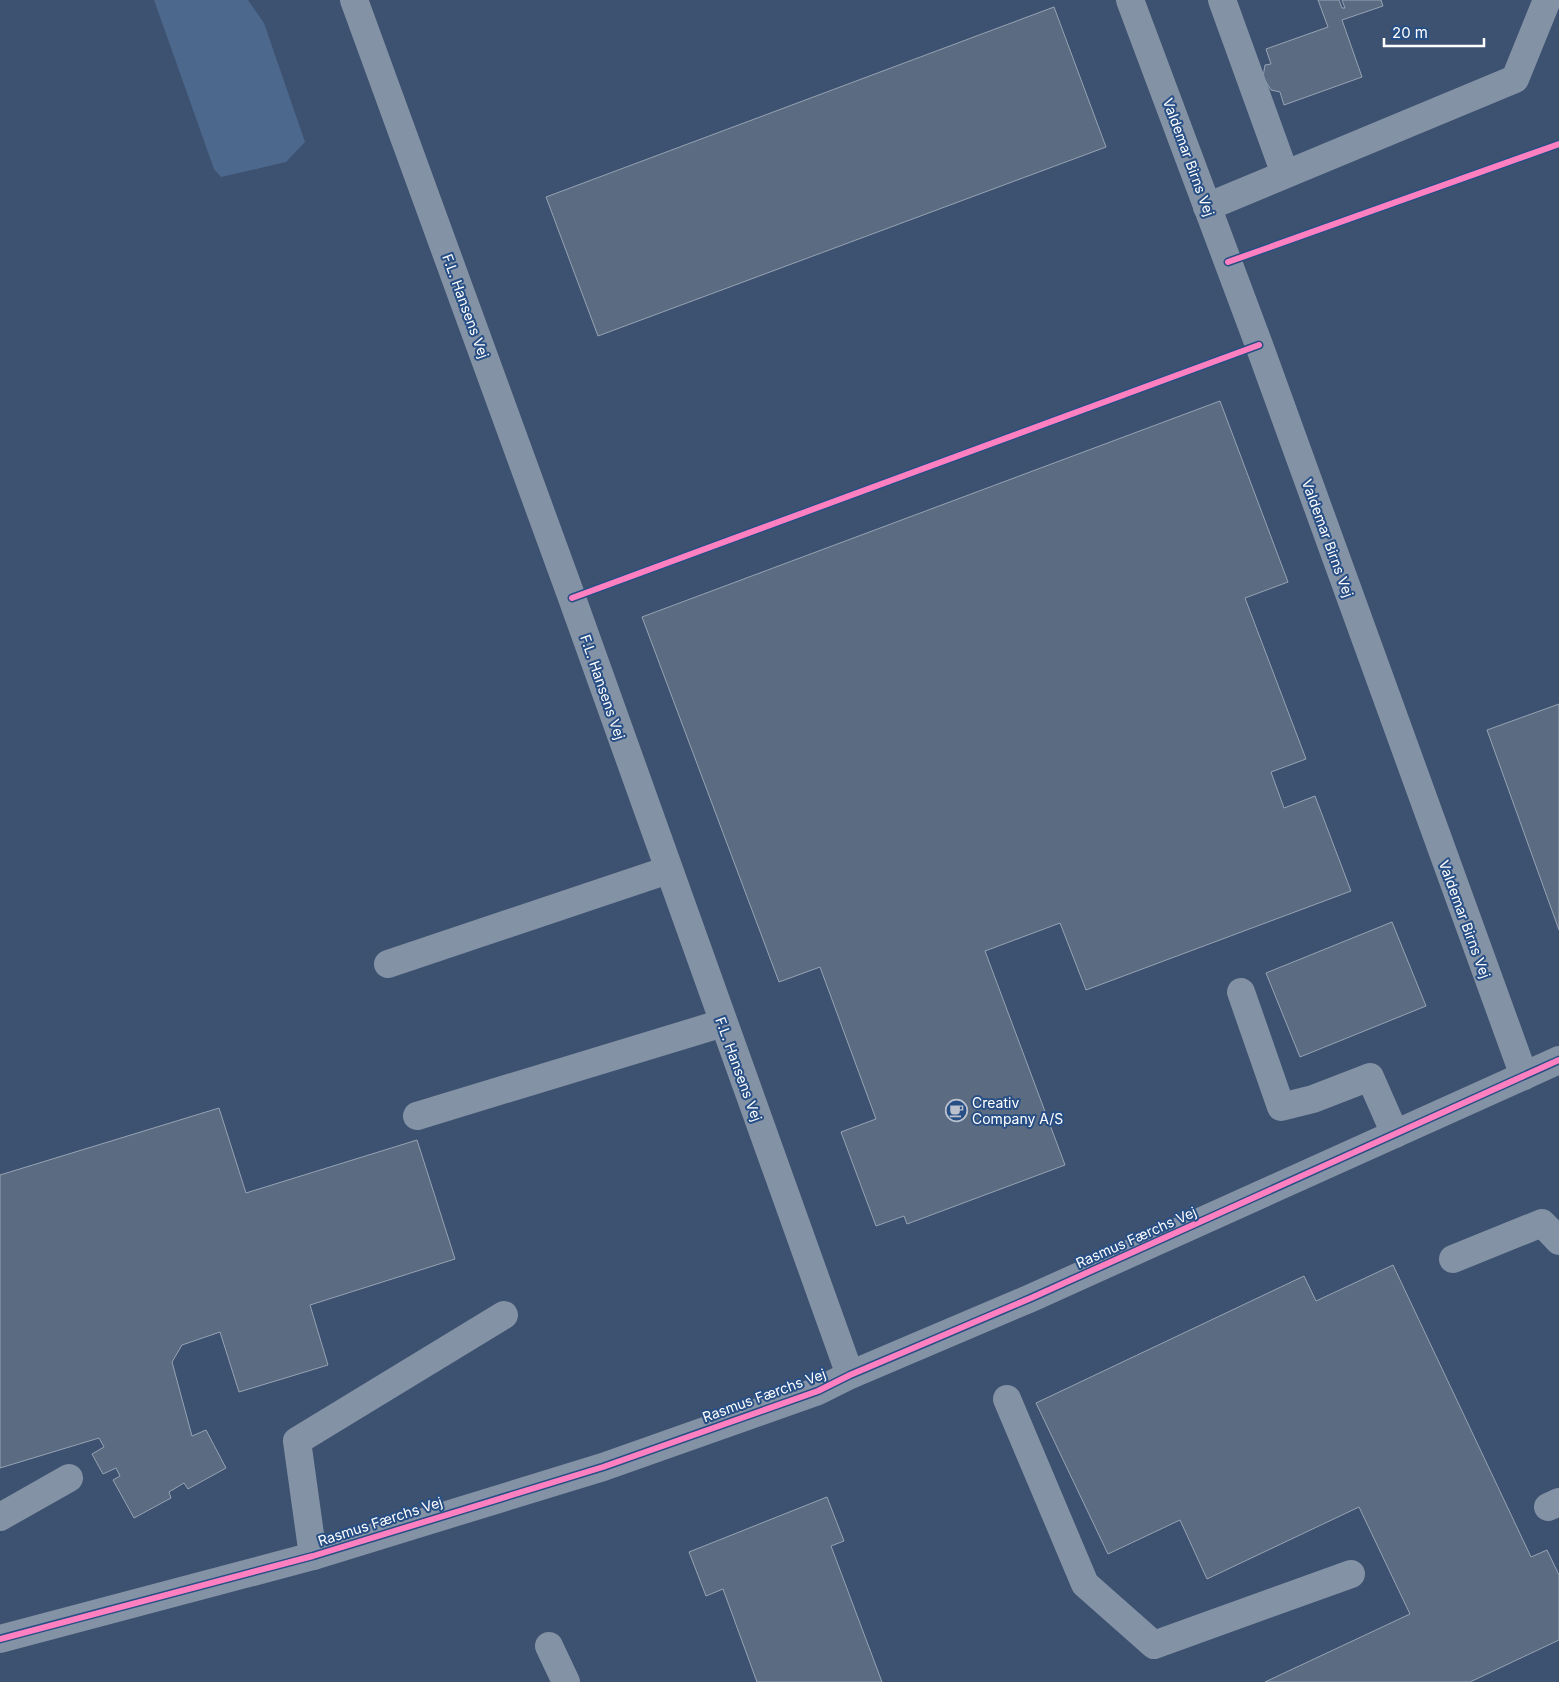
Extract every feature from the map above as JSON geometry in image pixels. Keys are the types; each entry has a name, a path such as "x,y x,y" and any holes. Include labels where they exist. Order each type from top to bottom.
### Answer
{"street":[{"name":"F.L. Hansens Vej","path":"354,0 572,598 850,1375"},
{"name":"Valdemar Birns Vej","path":"1130,0 1524,1076"},
{"path":"1222,0 1285,174"},
{"path":"1207,207 1515,79 1547,0"},
{"path":"388,964 668,870"},
{"path":"1242,992 1281,1106 1313,1099 1370,1077 1395,1134"},
{"path":"417,1116 723,1023"},
{"name":"Rasmus Færchs Vej","path":"0,1639 313,1556 603,1466 818,1391 850,1375 1031,1298 1559,1060"},
{"path":"1453,1258 1542,1223 1559,1241"},
{"path":"313,1556 297,1441 504,1316"},
{"path":"1007,1399 1085,1584 1154,1645 1351,1574"},
{"path":"0,1517 70,1478"},
{"path":"549,1646 566,1682"}],"water":[{"path":"154,0 248,0 264,23 305,142 286,162 221,177 214,169"}],"building":[{"path":"1318,0 1339,0 1342,8 1345,8 1342,0 1381,0 1383,6 1342,20 1362,77 1284,105 1280,92 1271,90 1263,77 1265,65 1271,64 1266,49 1328,27"},
{"path":"1054,7 1106,147 598,336 546,197"},
{"path":"1220,401 1288,582 1245,598 1306,759 1271,772 1284,808 1315,796 1351,891 1086,990 1060,923 985,951 1065,1165 907,1224 904,1216 876,1226 841,1132 876,1119 820,967 779,982 642,617"},
{"path":"1559,704 1559,930 1487,730"},
{"path":"1392,922 1426,1006 1300,1057 1266,973"},
{"path":"219,1108 246,1193 417,1140 455,1259 310,1305 328,1365 239,1392 220,1332 182,1345 172,1362 192,1436 206,1430 226,1468 188,1489 184,1483 169,1492 171,1498 134,1518 113,1480 120,1476 116,1468 103,1474 92,1454 104,1447 99,1438 0,1468 0,1175"},
{"path":"1393,1265 1531,1557 1547,1550 1559,1575 1559,1640 1470,1682 1265,1682 1410,1614 1359,1507 1207,1579 1180,1520 1108,1554 1036,1403 1304,1276 1316,1301"},
{"path":"827,1497 844,1541 831,1546 882,1682 757,1682 723,1589 706,1596 689,1552"}],"cycle path":[{"path":"1228,262 1559,144"},
{"path":"572,598 1259,345"},
{"path":"0,1639 313,1556 603,1467 818,1391 850,1375 1031,1298 1559,1060"}],"place":[{"name":"Creativ Company A/S","path":"956,1110"}]}
